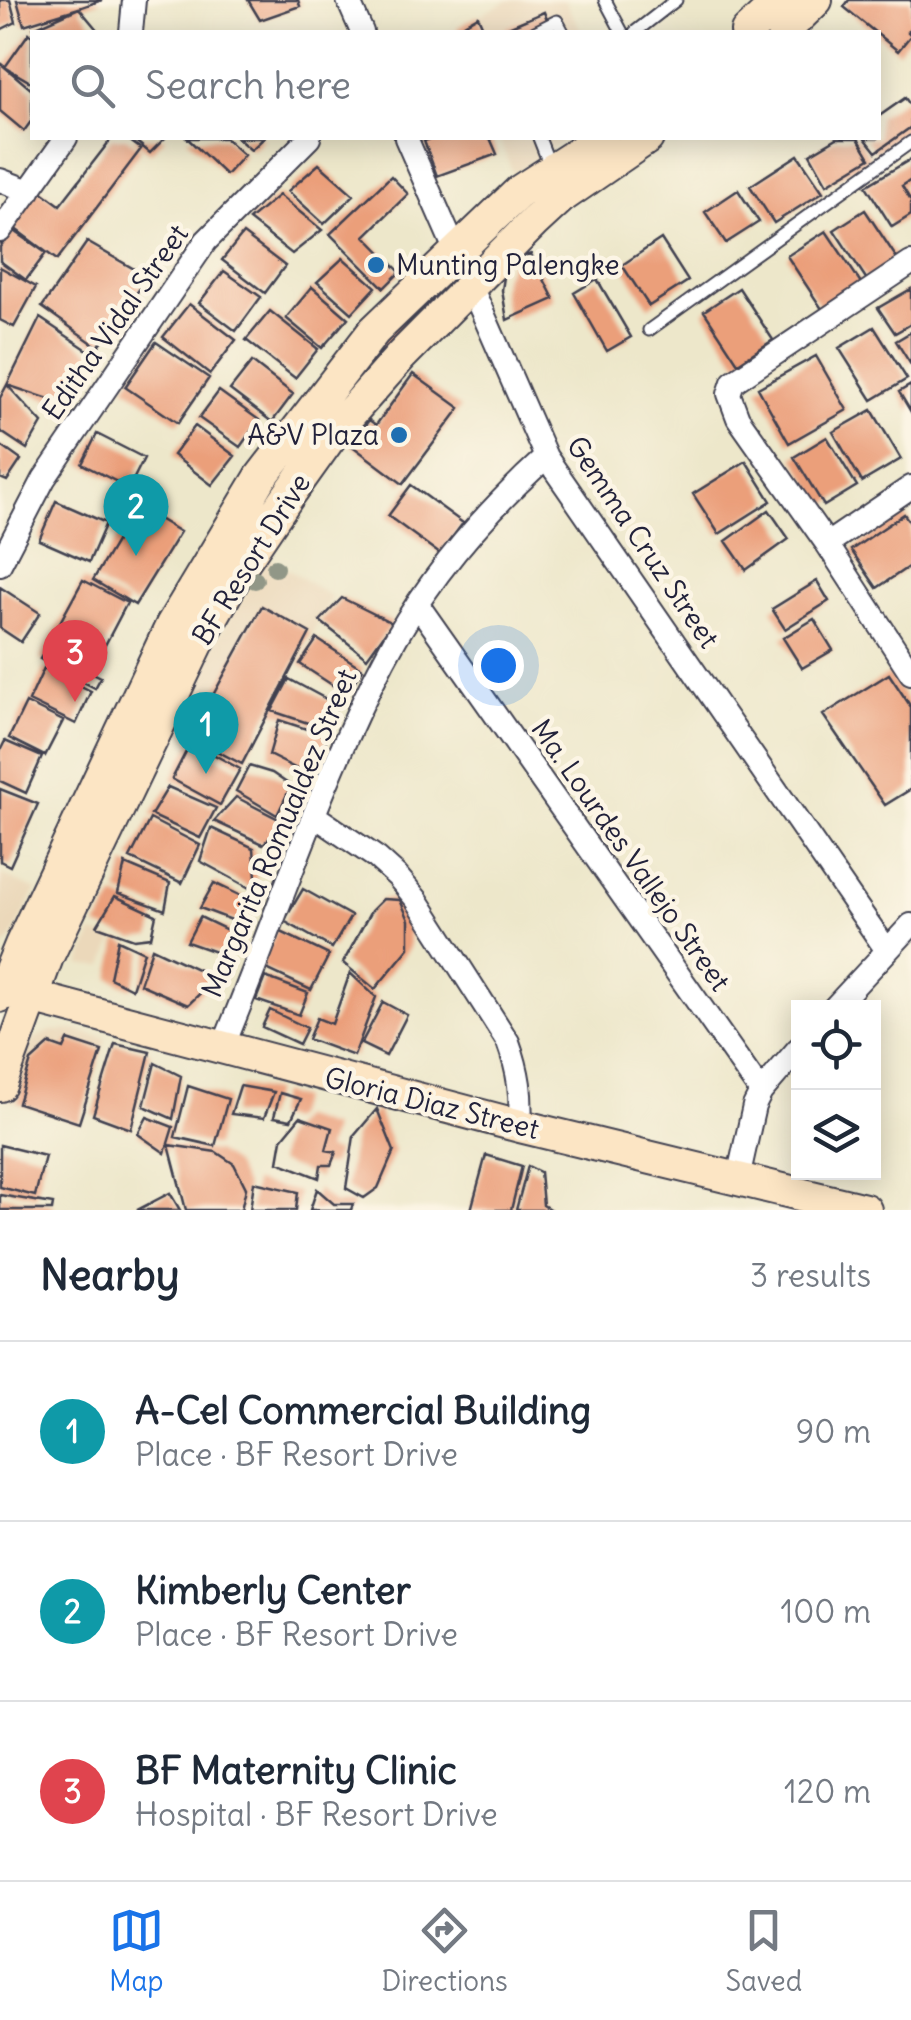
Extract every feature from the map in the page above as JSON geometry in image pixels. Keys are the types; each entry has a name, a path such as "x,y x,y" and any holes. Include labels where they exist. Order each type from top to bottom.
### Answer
{"main road":[{"path":"752,30 804,1"},
{"path":"784,30 804,1"},
{"name":"BF Resort Drive","path":"8,993 244,561 332,433 400,356 470,286 556,184 625,140"},
{"name":"BF Resort Drive","path":"0,1085 8,993 132,707 216,547 261,476 374,331 520,191 556,184"},
{"name":"Gloria Diaz Street","path":"8,993 520,1126 865,1210"}],"street":[{"path":"131,30 134,0"},
{"path":"348,0 361,30"},
{"path":"0,231 65,140"},
{"name":"Editha Vidal Street","path":"0,564 44,478 206,241 307,140"},
{"name":"Gemma Cruz Street","path":"407,140 546,457 886,948"},
{"path":"0,180 29,191"},
{"path":"911,264 733,382 730,388 730,402 738,418 827,544 911,674"},
{"name":"Margarita Romualdez Street","path":"222,1049 314,816 385,658 418,604 477,526 546,457"},
{"path":"827,544 911,487"},
{"name":"Ma. Lourdes Vallejo Street","path":"418,604 761,1092"},
{"path":"314,816 377,858 417,900 508,1042 522,1092 520,1126"},
{"path":"841,1000 911,925"},
{"path":"738,1178 749,1120 761,1092 791,1056"}],"lane":[{"path":"604,0 621,30"},
{"path":"638,30 676,0"},
{"path":"539,30 557,21 562,30"},
{"path":"540,140 556,184"},
{"path":"649,330 911,142"}],"shaded area":[{"path":"508,0 564,0 581,30 458,30"},
{"path":"500,140 564,140 513,174"},
{"path":"268,557 332,597 242,764 171,728 218,637"},
{"path":"0,874 36,890 11,940 0,950"},
{"path":"93,933 114,939 104,966 80,965"},
{"path":"74,1030 106,1038 79,1123 7,1100 21,1058 35,1038 51,1031"}],"building":[{"path":"0,0 10,0 16,22 0,30"},
{"path":"17,0 102,0 24,25"},
{"path":"248,0 298,0 300,6 260,20"},
{"path":"849,0 911,0 911,35 898,51 881,37 881,30 872,30 844,7"},
{"path":"79,8 97,30 36,30 34,28"},
{"path":"544,12 551,30 507,30"},
{"path":"478,16 484,30 458,30"},
{"path":"29,33 30,82 5,67"},
{"path":"0,63 30,88 30,123 24,131 0,111"},
{"path":"905,98 911,106 911,127 876,152 867,140 881,140 881,115"},
{"path":"110,140 129,140 141,149 57,260 10,225 37,188 60,205"},
{"path":"134,140 163,140 150,153"},
{"path":"189,140 227,140 244,155 226,175"},
{"path":"239,140 262,140 251,150"},
{"path":"491,140 497,154 437,176 424,141"},
{"path":"834,140 859,140 870,158 827,184 810,154"},
{"path":"798,155 823,192 774,223 750,186"},
{"path":"911,159 911,180 902,186 911,201 911,215 892,227 866,186"},
{"path":"319,164 354,195 324,224 288,191"},
{"path":"391,176 408,194 365,236 400,272 384,288 330,234"},
{"path":"738,190 759,222 726,243 705,212"},
{"path":"279,195 322,230 292,254 249,220"},
{"path":"865,210 898,260 867,280 834,230"},
{"path":"13,230 46,253 26,280 0,261 0,247"},
{"path":"826,231 861,283 822,309 787,256"},
{"path":"243,234 285,266 265,293 222,260"},
{"path":"661,239 688,281 649,306 622,265"},
{"path":"87,242 148,277 98,347 42,307"},
{"path":"531,254 554,299 507,320 504,277 512,260"},
{"path":"343,258 376,287 352,313 317,282"},
{"path":"0,267 36,287 14,327 0,320"},
{"path":"224,271 261,297 236,331 199,303"},
{"path":"597,279 631,337 607,351 574,293"},
{"path":"312,287 348,318 322,348 286,318"},
{"path":"739,288 773,340 738,363 704,311"},
{"path":"911,289 911,324 895,333 878,308"},
{"path":"189,304 236,340 210,374 163,337"},
{"path":"270,311 318,349 295,378 246,340"},
{"path":"405,314 417,324 387,358 376,348"},
{"path":"40,318 95,355 58,402 7,385"},
{"path":"874,327 907,379 872,400 839,348"},
{"path":"911,332 911,365 896,341"},
{"path":"156,342 209,378 178,423 125,387"},
{"path":"816,356 847,410 789,443 758,388"},
{"path":"252,362 293,394 272,422 230,390"},
{"name":"A&V Plaza","path":"413,374 460,408 403,484 351,445 369,420 376,425"},
{"path":"7,385 42,423 27,449 0,431 0,398"},
{"path":"911,385 911,412 899,392"},
{"path":"219,391 259,420 240,447 199,418"},
{"path":"872,410 901,459 862,482 833,432"},
{"path":"195,426 235,456 212,485 173,455"},
{"path":"97,434 144,458 129,488 82,464"},
{"path":"827,437 857,486 824,506 794,457"},
{"path":"0,445 21,460 7,481 0,478"},
{"path":"746,461 771,501 719,534 693,494"},
{"path":"411,485 463,523 440,554 388,516"},
{"path":"56,501 106,523 89,562 39,540"},
{"path":"137,506 180,532 135,605 93,580"},
{"path":"769,510 789,539 746,570 726,541"},
{"path":"904,514 911,524 911,565 877,588 851,550"},
{"path":"83,580 127,603 91,672 101,677 95,688 40,659"},
{"path":"817,581 829,601 785,629 772,609"},
{"path":"0,587 40,613 21,642 0,628"},
{"path":"342,598 392,623 367,658 320,621"},
{"path":"262,606 310,633 242,764 190,737"},
{"path":"814,619 833,650 802,668 783,638"},
{"path":"317,639 363,669 346,694 300,664"},
{"path":"44,668 91,691 76,724 29,701"},
{"path":"889,674 911,707 911,789 885,805 823,715"},
{"path":"289,679 339,706 317,726 272,711"},
{"path":"26,703 63,721 45,756 9,738"},
{"path":"279,720 328,736 309,775 269,755"},
{"path":"5,741 42,757 26,793 0,781 0,751"},
{"path":"191,742 240,769 220,805 172,779"},
{"path":"249,766 272,773 291,786 277,815 236,791"},
{"path":"168,787 216,808 200,838 151,815"},
{"path":"0,789 38,804 10,866 0,861"},
{"path":"236,797 286,823 263,844 214,821"},
{"path":"150,819 200,845 182,883 130,858"},
{"path":"211,828 254,848 257,892 200,861"},
{"path":"125,864 170,883 165,910 118,893"},
{"path":"214,883 256,903 237,922 200,908"},
{"path":"303,889 351,916 332,948 284,921"},
{"path":"115,896 156,915 151,937 134,939 97,926"},
{"path":"383,899 400,900 409,920 409,948 375,989 343,963 371,911"},
{"path":"200,917 242,937 224,955 187,942"},
{"path":"277,930 329,955 311,990 260,966"},
{"path":"118,940 144,952 132,989 110,978"},
{"path":"152,948 216,978 188,1005 140,984"},
{"path":"350,973 376,997 354,1056 308,1039 317,1018 332,1024"},
{"path":"265,977 308,993 299,1015 256,1000"},
{"path":"383,1002 407,1015 386,1056 361,1044"},
{"path":"270,1010 307,1028 299,1044 262,1027"},
{"path":"68,1040 102,1051 79,1123 18,1103 31,1061 50,1044 64,1049"},
{"path":"115,1044 150,1052 131,1129 93,1115"},
{"path":"155,1063 181,1076 173,1119 144,1106"},
{"path":"188,1086 228,1099 215,1146 175,1137"},
{"path":"240,1086 274,1092 264,1118 231,1114"},
{"path":"280,1093 301,1099 291,1120 274,1117"},
{"path":"377,1109 394,1151 378,1188 364,1198 346,1188 354,1136"},
{"path":"147,1117 173,1127 165,1153 138,1134"},
{"path":"300,1117 332,1128 326,1150 336,1152 331,1165 321,1165 319,1178 278,1162 282,1139"},
{"path":"0,1145 45,1156 35,1196 0,1187"},
{"path":"169,1145 216,1152 234,1164 246,1188 241,1210 186,1210"},
{"path":"486,1155 522,1166 511,1210 471,1210"},
{"path":"528,1166 540,1172 543,1205 551,1210 516,1210"},
{"path":"254,1182 298,1192 296,1210 250,1210"},
{"path":"317,1189 334,1204 353,1204 351,1210 310,1210"},
{"path":"170,1193 180,1210 137,1210"},
{"path":"0,1195 53,1204 52,1210 0,1210"}],"place":[{"name":"Munting Palengke","path":"376,265"},
{"name":"A&V Plaza","path":"399,435"},
{"name":"Kimberly Center","path":"136,556"},
{"name":"BF Maternity Clinic","path":"75,702"},
{"name":"A-Cel Commercial Building","path":"206,774"}]}
